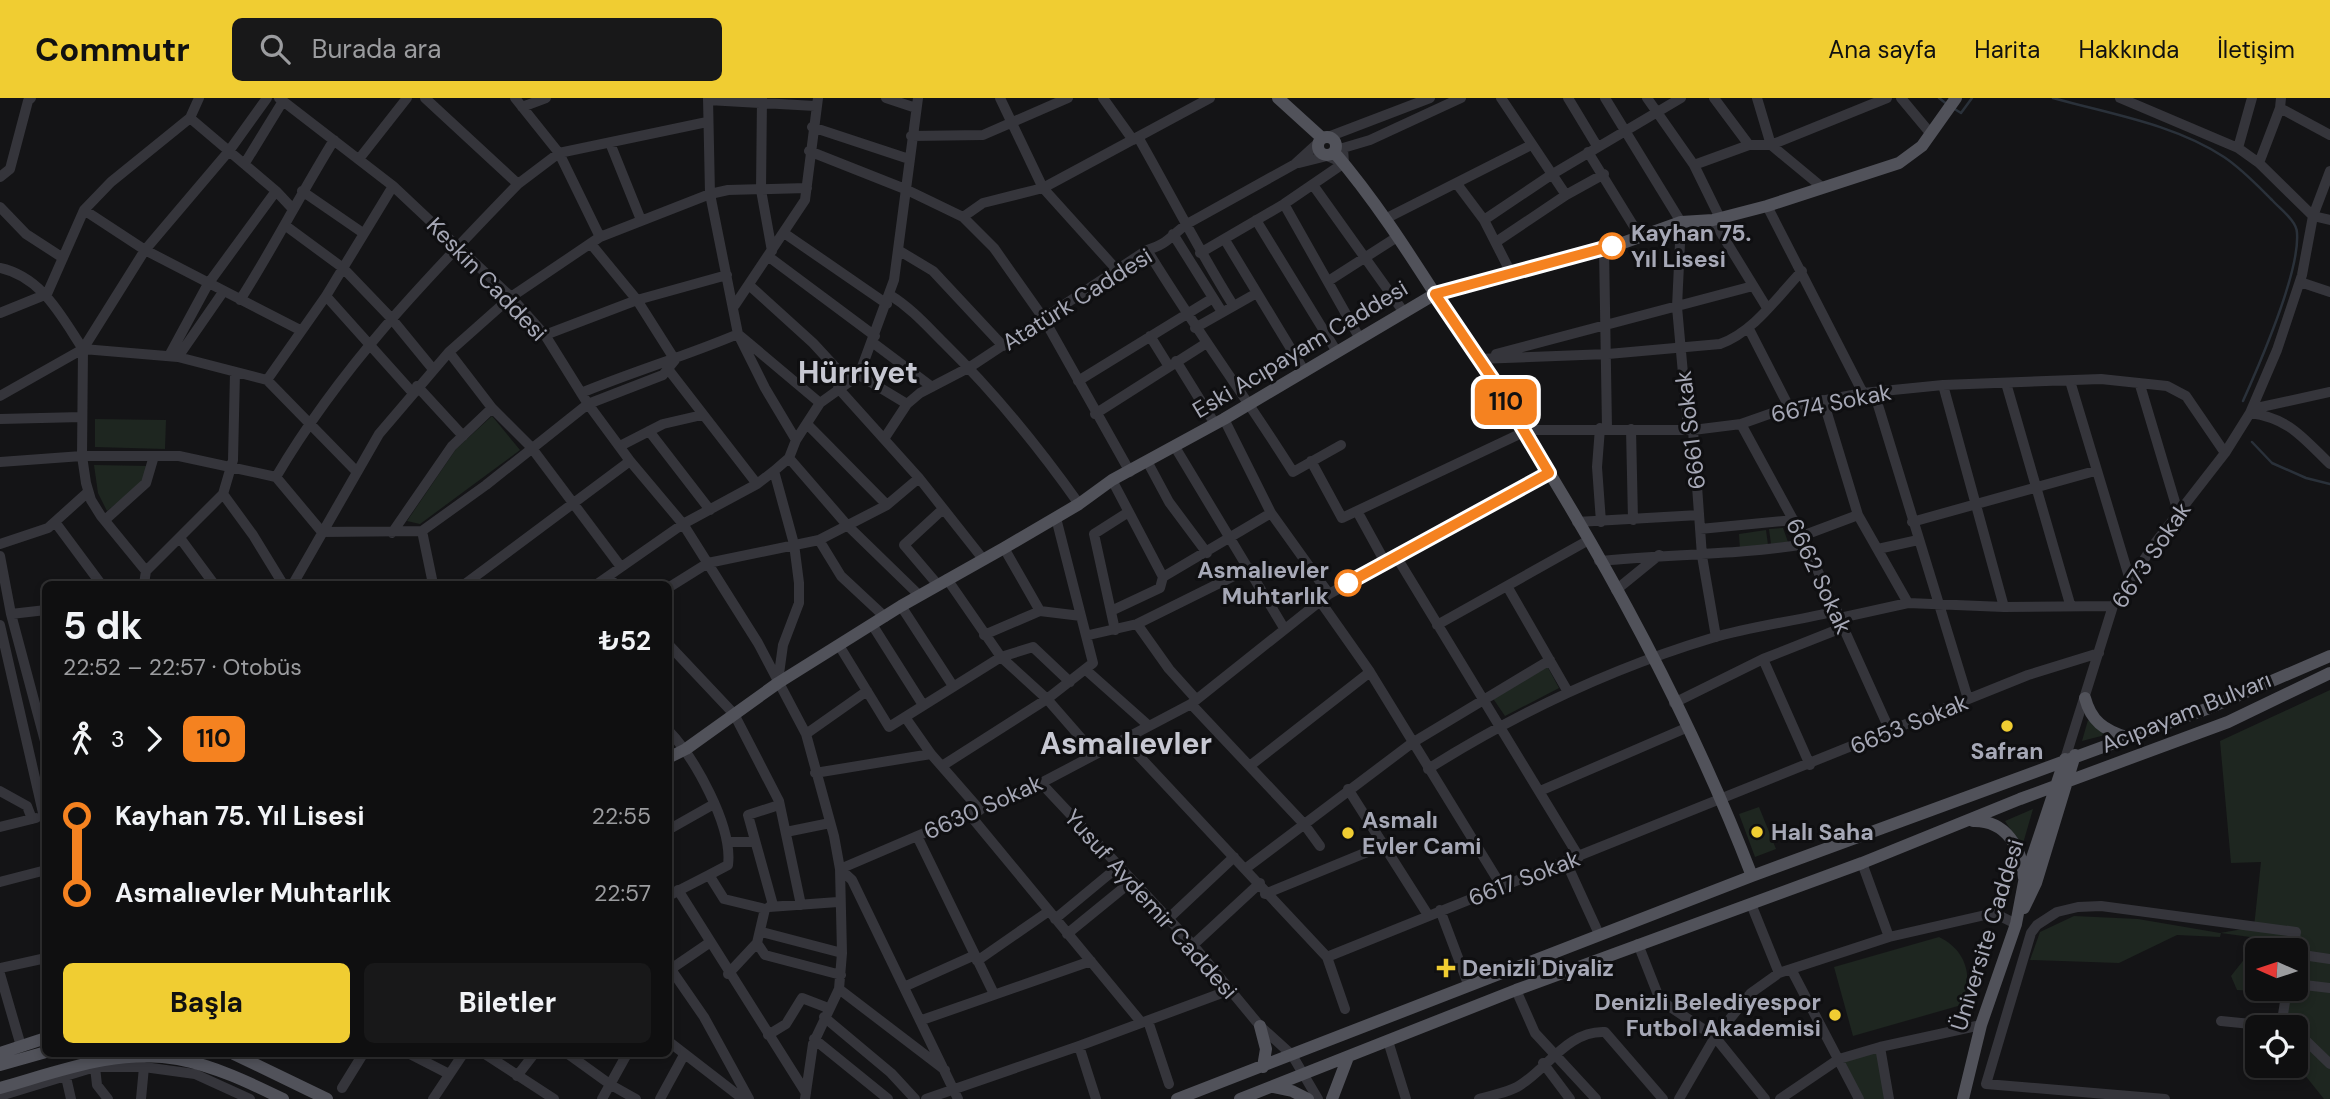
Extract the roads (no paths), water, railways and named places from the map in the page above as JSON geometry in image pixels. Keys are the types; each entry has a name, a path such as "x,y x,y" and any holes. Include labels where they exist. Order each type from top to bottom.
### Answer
{"main road":[{"path":"1278,98 1322,139 1320,152 1335,152 1385,219 1549,473 1652,657 1721,801 1752,876"},
{"name":"Eski Acıpayam Caddesi","path":"672,756 686,749 781,677 840,647 919,595 1079,504 1112,480 1250,404 1402,311 1435,294 1641,238 1681,222 1717,219 1767,206 1899,163 1922,146 1952,102"},
{"name":"Acıpayam Bulvarı","path":"1177,1099 2070,753 2089,750 2209,708 2330,656"},
{"name":"Acıpayam Bulvarı","path":"1240,1099 1516,990 1862,863 2063,783 2228,722 2330,673"},
{"path":"2085,698 2089,713 2099,725 2126,737"},
{"path":"2016,924 2036,883 2070,753"},
{"name":"Üniversite Caddesi","path":"1964,1099 1981,1025 2016,924 2024,882 2063,783"},
{"path":"1963,822 1986,821 2001,827 2020,860 2024,882"},
{"path":"1260,1026 1266,1049 1263,1067"},
{"path":"0,1053 42,1039"},
{"path":"0,1065 42,1053"},
{"path":"0,1088 93,1062 122,1057"},
{"path":"152,1057 176,1058 208,1066 283,1099"},
{"path":"241,1057 327,1099"},
{"path":"259,1057 280,1075"},
{"path":"1332,1099 1348,1057"},
{"path":"0,1081 93,1061"},
{"path":"1273,1087 1292,1091 1308,1099"}],"street":[{"path":"0,177 10,169 27,101 31,98"},
{"path":"0,313 47,294 84,210 111,183 190,118 199,98"},
{"path":"0,396 83,349 145,250 229,150 267,98"},
{"path":"359,159 407,98"},
{"path":"425,98 518,184"},
{"path":"515,98 559,153 600,237"},
{"path":"522,107 546,98"},
{"path":"611,580 621,567 683,524 757,484 774,471 789,458 796,440 820,403 859,375 889,300 917,103 886,98"},
{"path":"1000,98 1043,188 1117,270"},
{"path":"911,136 983,135 1012,125 1068,98"},
{"path":"1103,98 1135,139 1233,305"},
{"path":"963,218 983,204 1043,188 1210,98"},
{"path":"1295,164 1370,139 1461,98"},
{"path":"1501,98 1566,195"},
{"path":"1568,98 1604,174 1641,238"},
{"path":"1605,98 1681,222"},
{"path":"1647,98 1694,165 1717,219 1767,308"},
{"path":"1484,220 1551,175 1681,98"},
{"path":"1714,98 1749,145"},
{"path":"1758,98 1770,145 1823,188"},
{"path":"1694,165 1749,145 1770,145 1887,98"},
{"path":"1902,98 1931,134"},
{"path":"2120,98 2238,148 2259,163 2313,215 2330,220"},
{"path":"2156,111 2161,98"},
{"path":"2238,148 2252,98"},
{"path":"734,306 805,200 817,102 708,99 710,194 738,334 765,388 796,440"},
{"path":"762,99 761,190 771,254 932,387"},
{"path":"1295,164 1322,139 1425,99"},
{"path":"245,163 287,101"},
{"name":"Keskin Caddesi","path":"287,101 393,186 511,297 545,335 588,404 630,461 683,524 781,677 806,734 830,823 839,869"},
{"path":"2259,163 2281,103 2330,135"},
{"path":"190,118 245,163 291,208"},
{"path":"276,477 308,422 367,344 518,184 559,153 707,122"},
{"path":"812,127 909,159"},
{"path":"240,300 286,226 291,208 334,140"},
{"path":"610,143 641,220"},
{"path":"1385,219 1531,145"},
{"path":"809,151 905,189 963,218 994,248 1045,319 1095,414 1130,472"},
{"path":"1200,253 1284,204 1344,163"},
{"name":"Atatürk Caddesi","path":"907,404 1003,346 1147,250 1166,245 1173,234 1187,224 1295,164"},
{"name":"6673 Sokak","path":"2070,753 2113,606 2178,512 2225,453 2251,411 2300,282 2313,215 2330,172"},
{"path":"1496,242 1566,195 1604,174"},
{"path":"1457,184 1484,220 1511,273"},
{"path":"1313,185 1363,260 1402,311"},
{"path":"267,380 326,296 393,186"},
{"path":"295,581 379,434 432,368 511,297 600,237 710,194 728,190 807,188"},
{"path":"174,356 208,284 276,191"},
{"path":"302,191 363,233"},
{"path":"1284,204 1359,337"},
{"path":"1767,206 1868,393 1968,699"},
{"path":"0,207 26,234 63,258"},
{"path":"84,210 145,250 300,330"},
{"path":"1256,220 1337,352"},
{"name":"6661 Sokak","path":"1681,222 1677,307 1680,347 1687,418 1693,430 1702,556 1716,637"},
{"path":"286,226 343,268 391,318 432,368"},
{"path":"784,233 889,300 907,306 970,367 1038,444 1079,504"},
{"path":"1173,234 1222,312"},
{"path":"1329,280 1397,237"},
{"path":"1225,240 1255,294 1305,372"},
{"path":"591,244 637,300 675,360"},
{"path":"1601,522 1597,467 1604,428 1608,354 1604,248"},
{"path":"898,250 933,271 1003,346"},
{"path":"1147,250 1185,314 1250,404 1293,472 1341,445"},
{"path":"0,268 15,271 47,294 83,349 82,456 88,492 146,580 180,538 223,494 230,467 235,372"},
{"path":"1477,359 1608,354 1720,344 1749,329 1802,271"},
{"path":"545,335 637,300 727,275"},
{"path":"2300,282 2330,292"},
{"path":"749,285 813,343 849,382"},
{"path":"1477,359 1753,286"},
{"path":"174,356 223,292"},
{"path":"1195,328 1255,294"},
{"path":"326,296 367,344 463,436"},
{"path":"1078,381 1213,298"},
{"path":"1749,329 1789,407"},
{"path":"581,393 656,362 675,360 738,334"},
{"path":"738,334 820,403"},
{"path":"1150,336 1219,421 1272,513 1502,887"},
{"path":"1095,414 1205,344"},
{"path":"83,349 174,356 267,380 356,471"},
{"path":"449,352 492,408 531,447 621,567"},
{"path":"322,533 422,531 486,485 588,404 663,375 675,360"},
{"path":"668,369 757,484"},
{"path":"859,375 907,404 884,439"},
{"name":"6674 Sokak","path":"1523,431 1604,428 1693,430 1741,424 1789,407 1868,393 1943,386 2101,379 2166,386 2186,396 2225,453"},
{"path":"2070,381 2130,580"},
{"path":"2006,383 2070,604"},
{"path":"2140,385 2178,512"},
{"path":"1943,386 2004,607"},
{"path":"838,388 919,478 982,559"},
{"path":"2251,411 2330,392"},
{"path":"1823,400 1858,515 1908,603"},
{"path":"392,533 452,446 492,408"},
{"path":"2251,411 2273,416 2294,429 2330,464"},
{"path":"620,446 649,431 702,415"},
{"path":"0,419 82,417"},
{"path":"807,424 887,505"},
{"name":"6662 Sokak","path":"1741,424 1804,540 1890,731"},
{"path":"1631,429 1633,520"},
{"path":"649,431 710,510"},
{"path":"1311,461 1342,518 1523,431"},
{"path":"1175,447 1284,628"},
{"path":"0,463 82,456 179,456 276,477 322,533"},
{"path":"105,520 146,483 154,456"},
{"path":"789,458 847,525 919,595"},
{"path":"469,581 630,461"},
{"path":"1147,461 1169,502 1207,553"},
{"path":"774,471 794,544 799,603 783,645 781,677"},
{"path":"1912,522 2095,471"},
{"name":"6630 Sokak","path":"839,869 1041,783 1124,740 1193,701 1325,597 1549,473"},
{"path":"672,586 708,563 819,540 887,505 919,478"},
{"path":"1111,611 1160,588 1163,577 1112,480"},
{"path":"0,544 48,528 88,492"},
{"path":"223,494 253,534 281,581"},
{"path":"943,509 904,545 943,582 1001,657 1047,699 1095,754"},
{"path":"1357,511 1385,562"},
{"path":"1115,630 1094,534 1127,513"},
{"path":"1163,577 1272,513"},
{"path":"1577,522 1699,514"},
{"path":"1599,561 1659,555 1702,556 1804,540 1858,515"},
{"path":"942,766 1047,699 1093,663 1089,635 1081,616 1056,518"},
{"path":"1700,529 1794,520"},
{"path":"55,522 99,581"},
{"path":"422,531 432,581"},
{"path":"180,538 212,581"},
{"path":"819,540 841,576 885,617"},
{"path":"1878,549 1918,540"},
{"path":"1437,625 1587,541"},
{"path":"1004,548 1040,611"},
{"path":"1616,590 1659,555"},
{"path":"0,556 11,614 42,707"},
{"path":"1396,556 1579,857"},
{"path":"1089,635 1137,624 1250,568"},
{"path":"1507,586 1568,692"},
{"path":"1428,769 1499,727 1568,692 1652,657 1716,637 1840,619 1908,603 2004,607 2070,604 2113,606"},
{"path":"901,606 953,687"},
{"path":"11,614 42,610"},
{"path":"984,635 1040,611 1081,616"},
{"path":"1674,702 1840,619"},
{"path":"1137,624 1193,701 1304,824 1320,846"},
{"path":"0,625 40,821"},
{"path":"873,626 923,705"},
{"path":"840,647 889,727 1001,657 1033,647 1070,682"},
{"path":"672,648 734,714 779,805 802,905"},
{"name":"6653 Sokak","path":"1721,801 2028,675 2098,653"},
{"path":"1763,659 1810,765"},
{"path":"1245,869 1412,743 1550,660"},
{"path":"1086,670 1149,726"},
{"path":"1251,765 1370,672"},
{"path":"806,734 867,691"},
{"path":"905,717 930,754 980,810"},
{"path":"1540,791 1686,728"},
{"path":"672,734 686,749 713,804 727,842 728,864 672,894"},
{"path":"1124,740 1260,883 1265,894 1327,957 1345,1009"},
{"path":"815,773 930,754"},
{"name":"Yusuf Aydemir Caddesi","path":"1041,783 1193,945 1260,1026 1292,1055 1318,1099"},
{"path":"1348,789 1428,915"},
{"path":"0,791 27,806 40,821"},
{"name":"6617 Sokak","path":"1327,957 1440,910 1721,801"},
{"path":"672,828 713,804"},
{"path":"728,974 757,943 769,907 748,815 779,805"},
{"path":"969,814 1145,1022 1169,1084"},
{"path":"0,827 40,821"},
{"path":"786,832 830,823"},
{"path":"917,836 994,994"},
{"path":"727,842 755,842"},
{"path":"1265,894 1382,846"},
{"path":"1168,919 1234,857"},
{"path":"1566,862 1599,934"},
{"path":"1862,863 1889,937"},
{"path":"906,986 976,958 1052,915 1119,866"},
{"path":"806,1096 814,1039 838,989 841,975 839,869"},
{"path":"839,869 852,880 906,986 958,1099"},
{"path":"0,882 42,871"},
{"path":"709,875 724,899 769,907 838,902"},
{"path":"1068,934 1132,881"},
{"path":"1193,945 1260,883"},
{"path":"678,890 806,1096"},
{"path":"1751,904 1779,973"},
{"path":"2165,1099 1986,1084 2031,933 2037,925 2068,909 2101,906 2296,932 2296,938"},
{"path":"1440,910 1468,984"},
{"path":"1679,1099 1715,1037 1751,993 1779,973 1889,937 1994,913 2016,924"},
{"path":"762,932 842,953"},
{"path":"672,967 709,943"},
{"path":"757,943 765,955 841,975"},
{"path":"1637,944 1660,1000 1715,1037 1765,1099"},
{"path":"2308,955 2330,959"},
{"path":"0,968 42,959"},
{"path":"922,1020 1091,961"},
{"path":"1791,969 1859,1099"},
{"path":"672,971 704,1017 747,1099"},
{"path":"0,974 21,1046"},
{"path":"2308,985 2330,988"},
{"path":"838,989 945,1070"},
{"path":"926,1099 1230,990"},
{"path":"1516,990 1535,1032 1596,1099"},
{"path":"768,1035 786,1024 802,998 826,1013 915,1099"},
{"path":"2221,1021 2245,1023"},
{"path":"1780,1099 1839,1059 1880,1047 1981,1025"},
{"path":"1479,1099 1517,1087 1554,1054 1593,1031 1605,1032 1663,1099"},
{"path":"814,1039 888,1099"},
{"path":"1388,1041 1406,1099"},
{"path":"2308,1043 2330,1064"},
{"path":"672,1044 747,1099"},
{"path":"1080,1046 1097,1099"},
{"path":"1880,1047 1889,1099"},
{"path":"660,1099 684,1055"},
{"path":"342,1088 360,1057"},
{"path":"416,1057 449,1074"},
{"path":"433,1099 461,1057"},
{"path":"489,1057 554,1099"},
{"path":"517,1076 532,1057"},
{"path":"572,1057 636,1099"},
{"path":"602,1099 625,1057"},
{"path":"93,1061 97,1085 108,1099"},
{"path":"0,1096 21,1095 66,1077 93,1061 195,1074 250,1099"},
{"path":"1543,1063 1570,1099"},
{"path":"141,1099 144,1067"},
{"path":"66,1077 71,1099"}],"waterway":[{"path":"1939,98 1948,105"},
{"path":"1953,108 1961,113 1972,98"},
{"path":"2053,98 2141,121 2205,146 2243,172 2294,224 2297,233 2296,250 2286,293 2243,401"},
{"path":"2252,442 2272,463 2306,478 2330,484"}],"place":[{"name":"Kayhan 75. Yıl Lisesi","path":"1612,246"},
{"name":"Asmalıevler Muhtarlık","path":"1348,583"},
{"name":"Safran","path":"2007,726"},
{"name":"Halı Saha","path":"1757,832"},
{"name":"Asmalı Evler Cami","path":"1348,833"},
{"name":"Denizli Diyaliz","path":"1446,968"},
{"name":"Denizli Belediyespor Futbol Akademisi","path":"1835,1015"}],"district":[{"name":"Hürriyet","path":"858,373"},
{"name":"Asmalıevler","path":"1126,744"}]}
